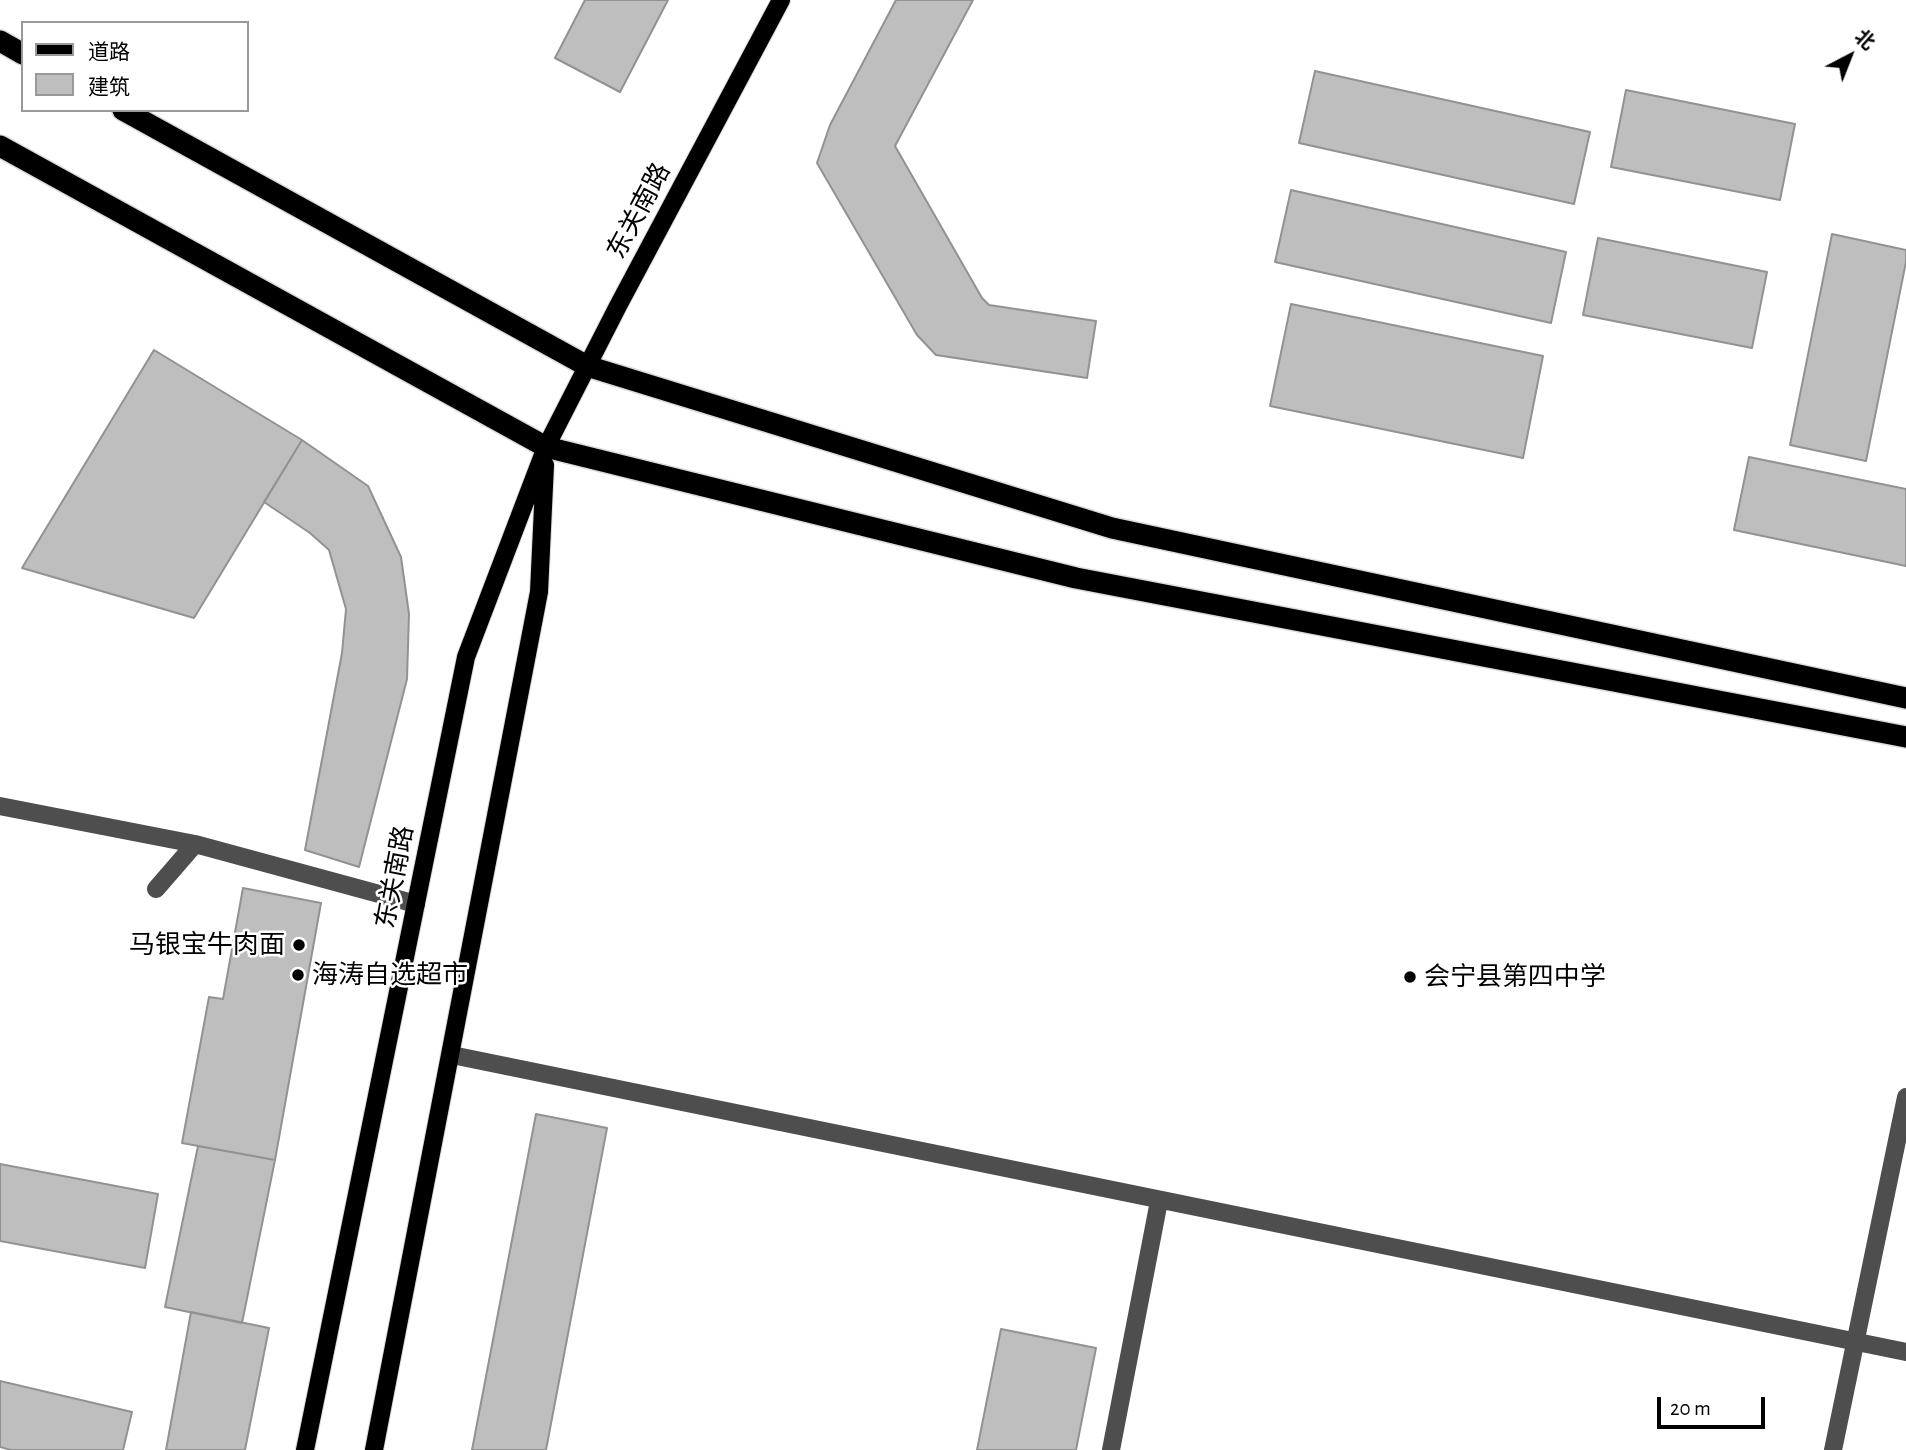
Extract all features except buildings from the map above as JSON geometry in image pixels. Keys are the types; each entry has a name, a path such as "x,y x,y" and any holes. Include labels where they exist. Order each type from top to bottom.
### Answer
{"highway":[{"path":"0,41 21,53"},
{"path":"126,112 587,366 1112,528 1906,698"},
{"path":"0,146 546,447 1076,578 1906,737"}],"main road":[{"name":"东关南路","path":"305,1450 466,657 546,447 781,0"},
{"name":"东关南路","path":"374,1450 539,592 546,447"}],"street":[{"path":"0,806 195,844 416,904"},
{"path":"156,889 195,844"},
{"path":"452,1055 1906,1352"},
{"path":"1833,1450 1906,1097"},
{"path":"1111,1450 1159,1200"}],"place":[{"name":"马银宝牛肉面","path":"299,945"},
{"name":"海涛自选超市","path":"298,975"},
{"name":"会宁县第四中学","path":"1410,977"}]}
